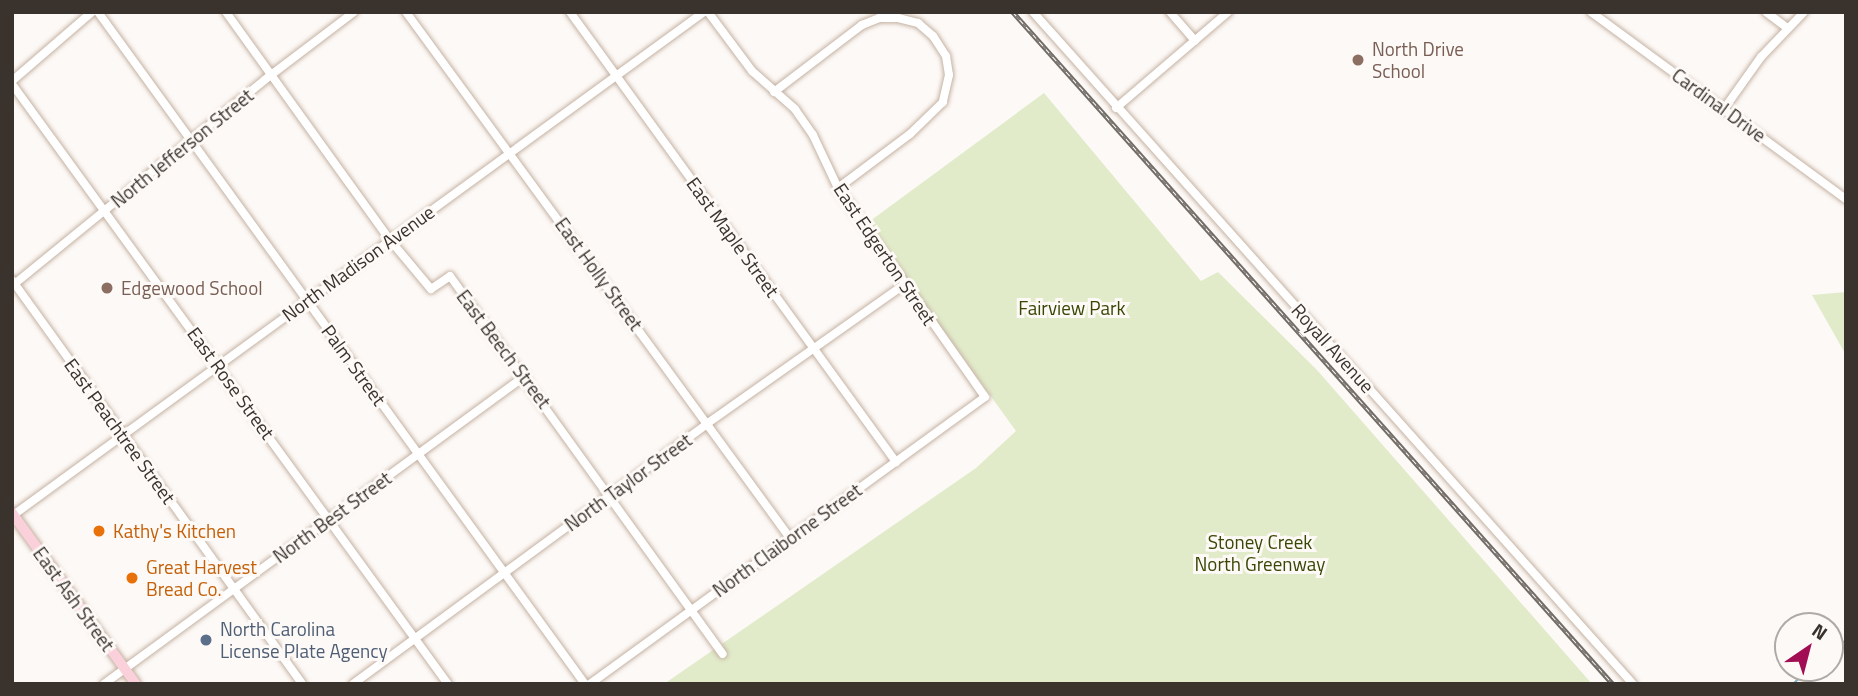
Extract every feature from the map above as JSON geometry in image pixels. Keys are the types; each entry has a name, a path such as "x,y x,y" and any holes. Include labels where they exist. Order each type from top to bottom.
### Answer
{"main road":[{"name":"East Ash Street","path":"13,515 136,684"}],"street":[{"path":"12,83 92,12"},
{"name":"Palm Street","path":"98,12 587,684"},
{"name":"East Beech Street","path":"226,12 390,240 430,289 450,276 612,495 723,654"},
{"name":"North Jefferson Street","path":"13,283 271,75 354,12"},
{"name":"East Holly Street","path":"406,12 790,538"},
{"name":"East Maple Street","path":"570,12 896,463"},
{"name":"North Madison Avenue","path":"13,515 509,151 706,12"},
{"name":"East Edgerton Street","path":"706,12 734,50 774,92 795,109 813,135 838,188 985,397"},
{"name":"Royall Avenue","path":"1033,12 1633,684"},
{"path":"1170,12 1195,41"},
{"path":"1116,108 1228,12"},
{"name":"Cardinal Drive","path":"1591,12 1846,199"},
{"path":"1766,12 1786,27"},
{"path":"1724,109 1786,27 1804,12"},
{"path":"774,92 862,25 879,18 898,18 918,23 933,36 946,56 949,75 943,102 910,134 838,188"},
{"name":"East Rose Street","path":"12,83 447,684"},
{"name":"East Peachtree Street","path":"13,283 302,684"},
{"name":"North Taylor Street","path":"353,684 708,423 905,284"},
{"name":"North Best Street","path":"104,684 525,376"},
{"name":"North Claiborne Street","path":"587,684 985,397"}],"green space":[{"path":"1044,93 1201,281 1218,272 1317,370 1592,684 664,684 976,468 1016,431 866,224"},
{"path":"1846,292 1846,355 1812,295"}],"railway":[{"path":"1013,12 1613,684"}],"place":[{"name":"North Drive School","path":"1358,60"},
{"name":"Edgewood School","path":"107,288"},
{"name":"Kathy's Kitchen","path":"99,531"},
{"name":"Great Harvest Bread Co.","path":"132,578"},
{"name":"North Carolina License Plate Agency","path":"206,640"}],"park label":[{"name":"Fairview Park","path":"1072,308"},
{"name":"Stoney Creek North Greenway","path":"1260,553"}]}
